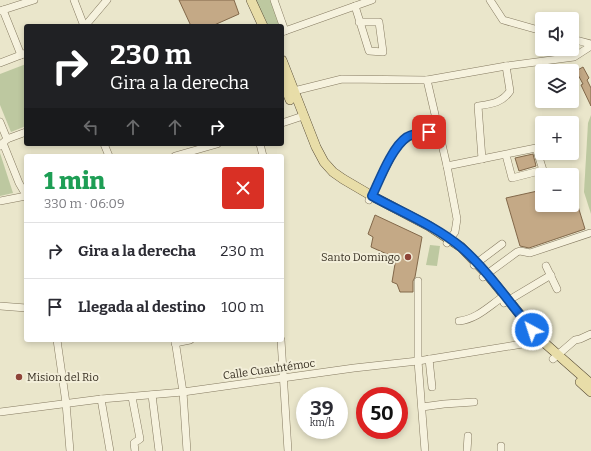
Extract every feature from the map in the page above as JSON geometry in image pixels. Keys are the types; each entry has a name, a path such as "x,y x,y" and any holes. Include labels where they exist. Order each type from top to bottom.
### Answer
{"main road":[{"path":"251,0 263,24"},
{"path":"284,68 311,149 320,165 330,177 339,184 370,198 449,241 463,255 475,264 537,341 591,392"},
{"path":"284,82 291,92"},
{"path":"555,357 591,384"}],"street":[{"path":"0,63 24,54 2,10 34,0"},
{"path":"74,0 83,24"},
{"path":"86,24 107,0"},
{"path":"274,0 281,24"},
{"path":"284,31 372,0"},
{"path":"490,0 503,20 535,29"},
{"path":"355,6 369,51 383,52 379,22 360,22"},
{"path":"579,41 591,45"},
{"path":"291,92 342,79 427,80 506,66 574,57 591,45"},
{"path":"482,159 478,106 498,102 505,98 510,91 506,66"},
{"path":"427,80 458,219 455,232 449,241"},
{"path":"284,122 300,116"},
{"path":"0,122 3,143 24,192"},
{"path":"370,198 396,148 402,141 409,136 418,133 439,132"},
{"path":"3,143 24,133"},
{"path":"182,154 210,146"},
{"path":"447,166 536,148 543,170 512,178 506,155"},
{"path":"0,201 24,195"},
{"path":"485,276 517,252 520,251 530,253 590,233"},
{"path":"475,264 502,244"},
{"path":"546,266 558,289"},
{"path":"459,321 468,320 551,275"},
{"path":"418,281 418,361 425,451"},
{"path":"0,306 24,308"},
{"path":"555,357 575,340 591,334"},
{"name":"Calle Cuauhtémoc","path":"0,412 101,399 183,392 354,368 418,361 537,341"},
{"path":"57,342 66,403 70,451"},
{"path":"175,342 183,392 187,451"},
{"path":"281,342 288,451"},
{"path":"428,359 432,387"},
{"path":"152,395 159,451"},
{"path":"132,397 140,439 134,443 135,451"},
{"path":"101,399 110,451"},
{"path":"422,407 474,402"},
{"path":"467,451 468,436"}],"green space":[{"path":"255,0 272,0 280,24 266,24"},
{"path":"24,65 24,127 11,132 0,105 0,74"},
{"path":"591,115 591,214 584,192 588,123"},
{"path":"0,153 13,193 0,196"},
{"path":"430,245 440,246 437,266 426,265"}],"building":[{"path":"179,0 234,0 239,14 216,24 190,24"},
{"path":"583,67 589,78 587,80 591,88 591,106 581,85 583,84 579,77 579,69"},
{"path":"533,154 536,166 519,171 515,158"},
{"path":"535,192 535,212 579,212 579,210 585,229 529,248 520,246 506,198"},
{"path":"375,215 422,237 413,281 413,292 400,292 397,284 392,282 396,258 371,247 373,237 368,234"}],"place":[{"name":"Santo Domingo","path":"408,257"},
{"name":"Mision del Rio","path":"19,377"}],"route":[{"path":"429,132 409,136 402,141 396,148 372,196 429,226 461,247 487,274 532,330"}]}
